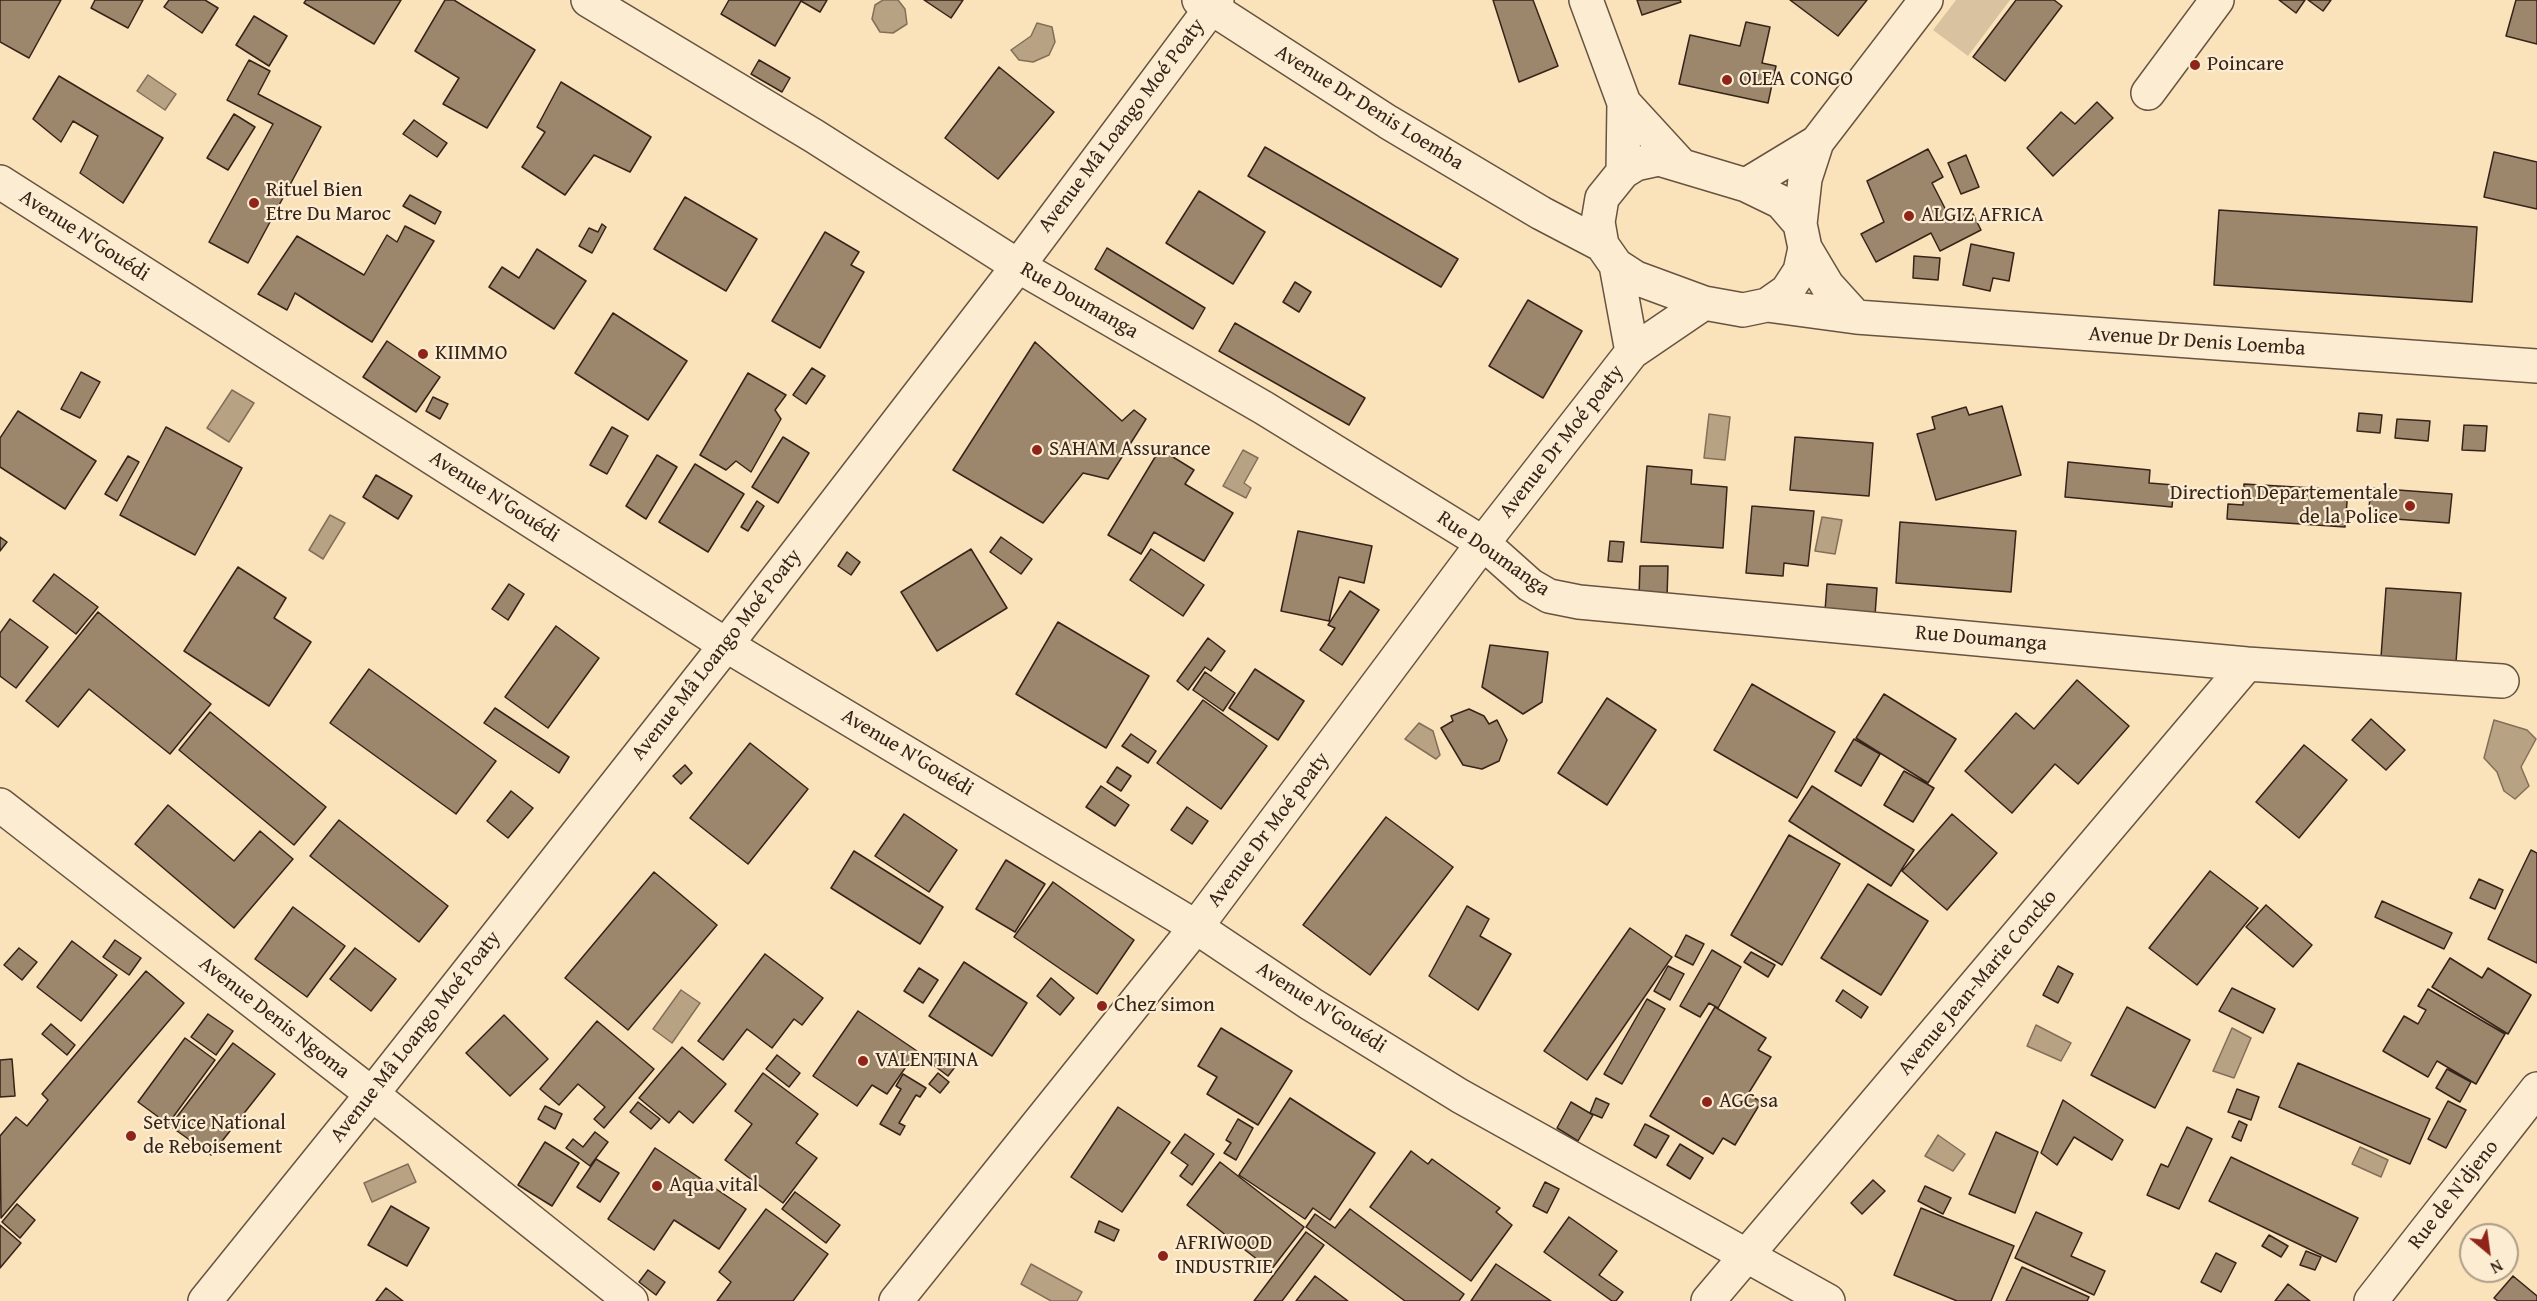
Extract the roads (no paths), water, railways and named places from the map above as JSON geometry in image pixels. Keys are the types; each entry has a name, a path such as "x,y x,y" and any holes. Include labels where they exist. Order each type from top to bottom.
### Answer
{"street":[{"name":"Rue Doumanga","path":"588,0 814,136 1018,266 1264,408 1483,543 1530,585 1549,596 1579,602 2247,664 2502,681"},
{"path":"1586,0 1624,103 1623,172"},
{"path":"1856,317 1827,285 1802,236 1781,202 1746,185 1659,159 1636,164 1623,172 1602,198 1598,222 1609,255 1636,278 1704,303 1743,310 1767,305 1787,291 1800,271 1802,236 1805,179 1817,142 1926,0"},
{"path":"2148,93 2217,0"},
{"name":"Avenue Mâ Loango Moé Poaty","path":"205,1301 372,1094 726,645 1018,266 1209,2"},
{"name":"Avenue Dr Denis Loemba","path":"1209,2 1388,122 1609,255"},
{"path":"1624,103 1680,164"},
{"path":"1746,185 1817,142"},
{"name":"Avenue N'Gouédi","path":"0,182 726,645 1196,927 1311,1004 1460,1096 1828,1301"},
{"path":"1541,213 1602,198"},
{"name":"Avenue Dr Moé poaty","path":"1609,255 1632,352"},
{"name":"Avenue Dr Moé poaty","path":"896,1301 1196,927 1483,543 1632,352 1704,303"},
{"name":"Avenue Dr Denis Loemba","path":"1767,305 1856,317 2537,366"},
{"name":"Avenue Jean-Marie Concko","path":"1708,1301 2247,664"},
{"name":"Avenue Denis Ngoma","path":"0,805 372,1094 631,1301"},
{"name":"Rue de N'djeno","path":"2371,1301 2537,1089"}],"place":[{"name":"Poincare","path":"2195,65"},
{"name":"OLEA CONGO","path":"1727,80"},
{"name":"Rituel Bien Etre Du Maroc","path":"254,203"},
{"name":"ALGIZ AFRICA","path":"1909,216"},
{"name":"KIIMMO","path":"423,354"},
{"name":"SAHAM Assurance","path":"1037,450"},
{"name":"Direction Departementale de la Police","path":"2410,506"},
{"name":"Chez simon","path":"1102,1006"},
{"name":"VALENTINA","path":"863,1061"},
{"name":"AGC sa","path":"1707,1102"},
{"name":"Setvice National de Reboisement","path":"131,1136"},
{"name":"Aqua vital","path":"657,1186"},
{"name":"AFRIWOOD INDUSTRIE","path":"1163,1256"}]}
